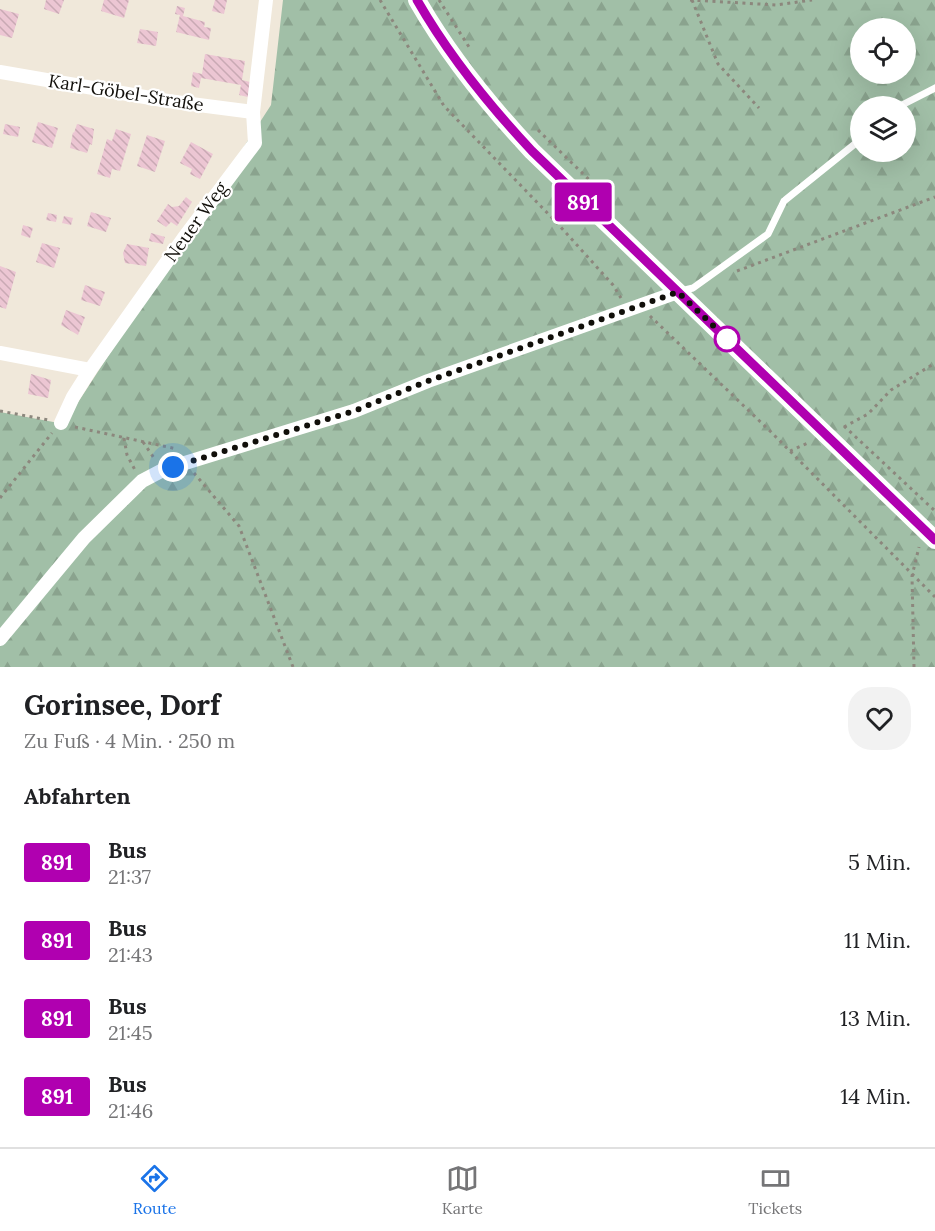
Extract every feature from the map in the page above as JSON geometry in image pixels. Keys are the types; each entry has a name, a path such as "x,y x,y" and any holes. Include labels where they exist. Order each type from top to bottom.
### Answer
{"main road":[{"path":"417,0 460,69 504,121 565,185 931,537"}],"street":[{"name":"Neuer Weg","path":"60,423 90,370 183,239 255,144 253,112 266,0"},
{"name":"Karl-Göbel-Straße","path":"0,72 168,101 253,112"},
{"path":"0,639 84,538 142,481 161,471 354,411 428,381 678,292"},
{"path":"0,353 90,370"}],"lane":[{"path":"916,98 935,88"},
{"path":"678,292 693,288 768,234 784,201 850,148"}],"path":[{"path":"380,0 444,106 582,250 633,308 790,451 935,597"},
{"path":"439,0 475,54"},
{"path":"759,108 718,64 691,0 776,4 812,0"},
{"path":"534,127 618,208"},
{"path":"737,271 935,196"},
{"path":"790,451 868,414 891,390 935,363"},
{"path":"0,411 206,457"},
{"path":"0,498 60,423"},
{"path":"124,438 127,455 142,481"},
{"path":"143,442 161,471"},
{"path":"185,463 239,526 293,667"},
{"path":"914,667 912,576 918,550 931,537"}],"green space":[{"path":"283,0 935,0 935,667 0,667 0,412 64,424 271,105"}],"building":[{"path":"46,0 64,0 59,14 44,9"},
{"path":"104,0 129,0 124,18 101,11"},
{"path":"215,0 227,0 224,14 212,11"},
{"path":"177,6 185,8 183,16 205,22 204,27 211,28 209,40 176,32 180,15 175,14"},
{"path":"0,9 19,14 12,38 0,35"},
{"path":"140,29 158,32 156,46 137,43"},
{"path":"205,54 245,61 242,80 250,82 248,97 239,95 241,85 201,78 199,88 191,86 193,72 202,74"},
{"path":"38,122 58,128 52,148 32,142"},
{"path":"5,124 20,127 18,137 3,134"},
{"path":"77,124 94,129 92,145 90,144 87,153 70,148"},
{"path":"116,129 131,134 120,171 112,169 110,178 97,174 107,139 112,141"},
{"path":"147,135 165,141 155,172 137,166"},
{"path":"191,142 213,154 200,179 190,174 192,169 180,163"},
{"path":"186,197 192,202 177,226 171,222 166,227 157,221 168,204 172,207 179,206"},
{"path":"91,212 111,218 106,232 87,226"},
{"path":"48,213 57,215 56,222 46,220"},
{"path":"64,216 73,218 71,225 62,223"},
{"path":"23,225 33,228 30,238 21,235"},
{"path":"151,233 165,237 163,244 149,241"},
{"path":"42,243 60,248 54,268 36,262"},
{"path":"127,244 149,248 146,266 125,263 123,253"},
{"path":"0,266 16,272 6,309 0,307"},
{"path":"85,285 105,292 100,306 81,300"},
{"path":"66,310 85,317 78,335 61,325"},
{"path":"31,374 51,380 48,398 28,394"}],"bus line":[{"name":"891","path":"417,0 460,69 532,151 935,540"}],"route":[{"path":"173,467 354,411 428,381 678,292 727,339"}]}
